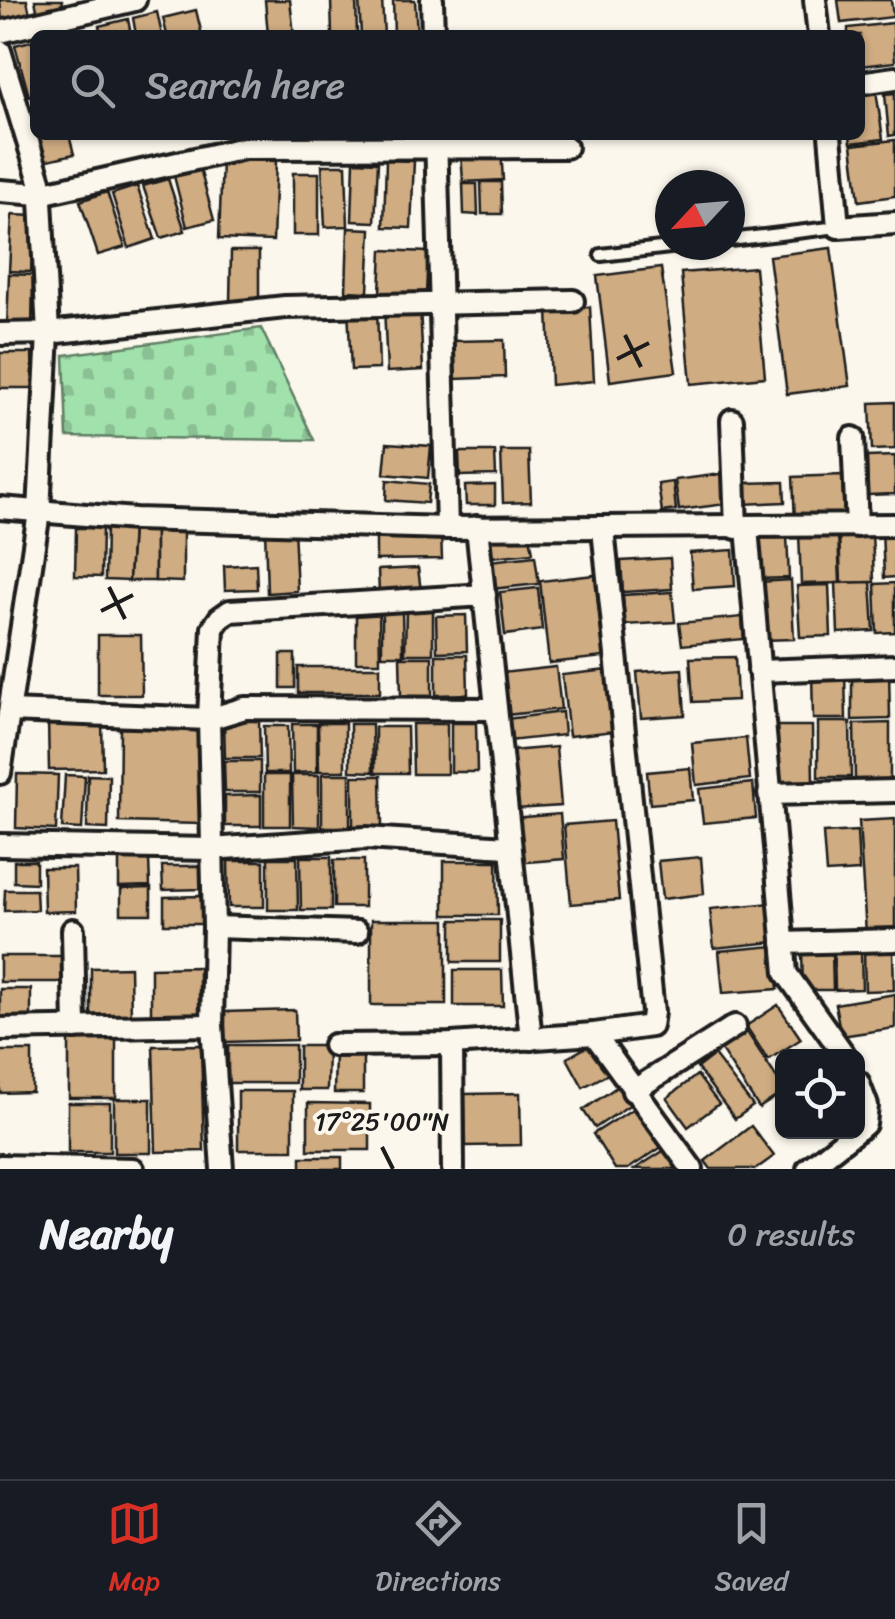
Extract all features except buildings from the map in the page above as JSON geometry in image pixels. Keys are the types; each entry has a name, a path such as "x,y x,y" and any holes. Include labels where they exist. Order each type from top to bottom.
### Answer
{"street":[{"path":"0,32 135,0"},
{"path":"432,0 434,30"},
{"path":"815,0 818,30"},
{"path":"0,52 40,181 48,333 38,512 0,772"},
{"path":"865,81 895,78"},
{"path":"437,140 448,528"},
{"path":"0,191 40,194 244,148 437,140 566,147"},
{"path":"830,140 838,227 895,223"},
{"path":"0,334 48,333 286,307 573,300"},
{"path":"732,420 760,671 786,974 841,1049"},
{"path":"853,438 857,526"},
{"path":"0,508 233,523 448,528 895,526"},
{"path":"477,527 531,1039"},
{"path":"334,1044 452,1044 651,1026 654,1012 603,528"},
{"path":"222,1169 212,1025 209,720 213,628 230,611 485,595"},
{"path":"760,671 895,666"},
{"path":"10,711 209,720 246,708 496,709"},
{"path":"769,794 895,792"},
{"path":"0,845 211,849 366,838 508,847"},
{"path":"214,927 357,932"},
{"path":"73,930 76,1028"},
{"path":"783,943 895,940"},
{"path":"0,1030 212,1025"},
{"path":"633,1091 735,1026"},
{"path":"594,1034 692,1169"},
{"path":"452,1044 453,1169"},
{"path":"808,1169 846,1139"},
{"path":"0,1166 133,1169"}],"lane":[{"path":"745,238 838,227"},
{"path":"601,255 655,249"}],"green space":[{"path":"261,328 314,440 67,437 64,355"}]}
